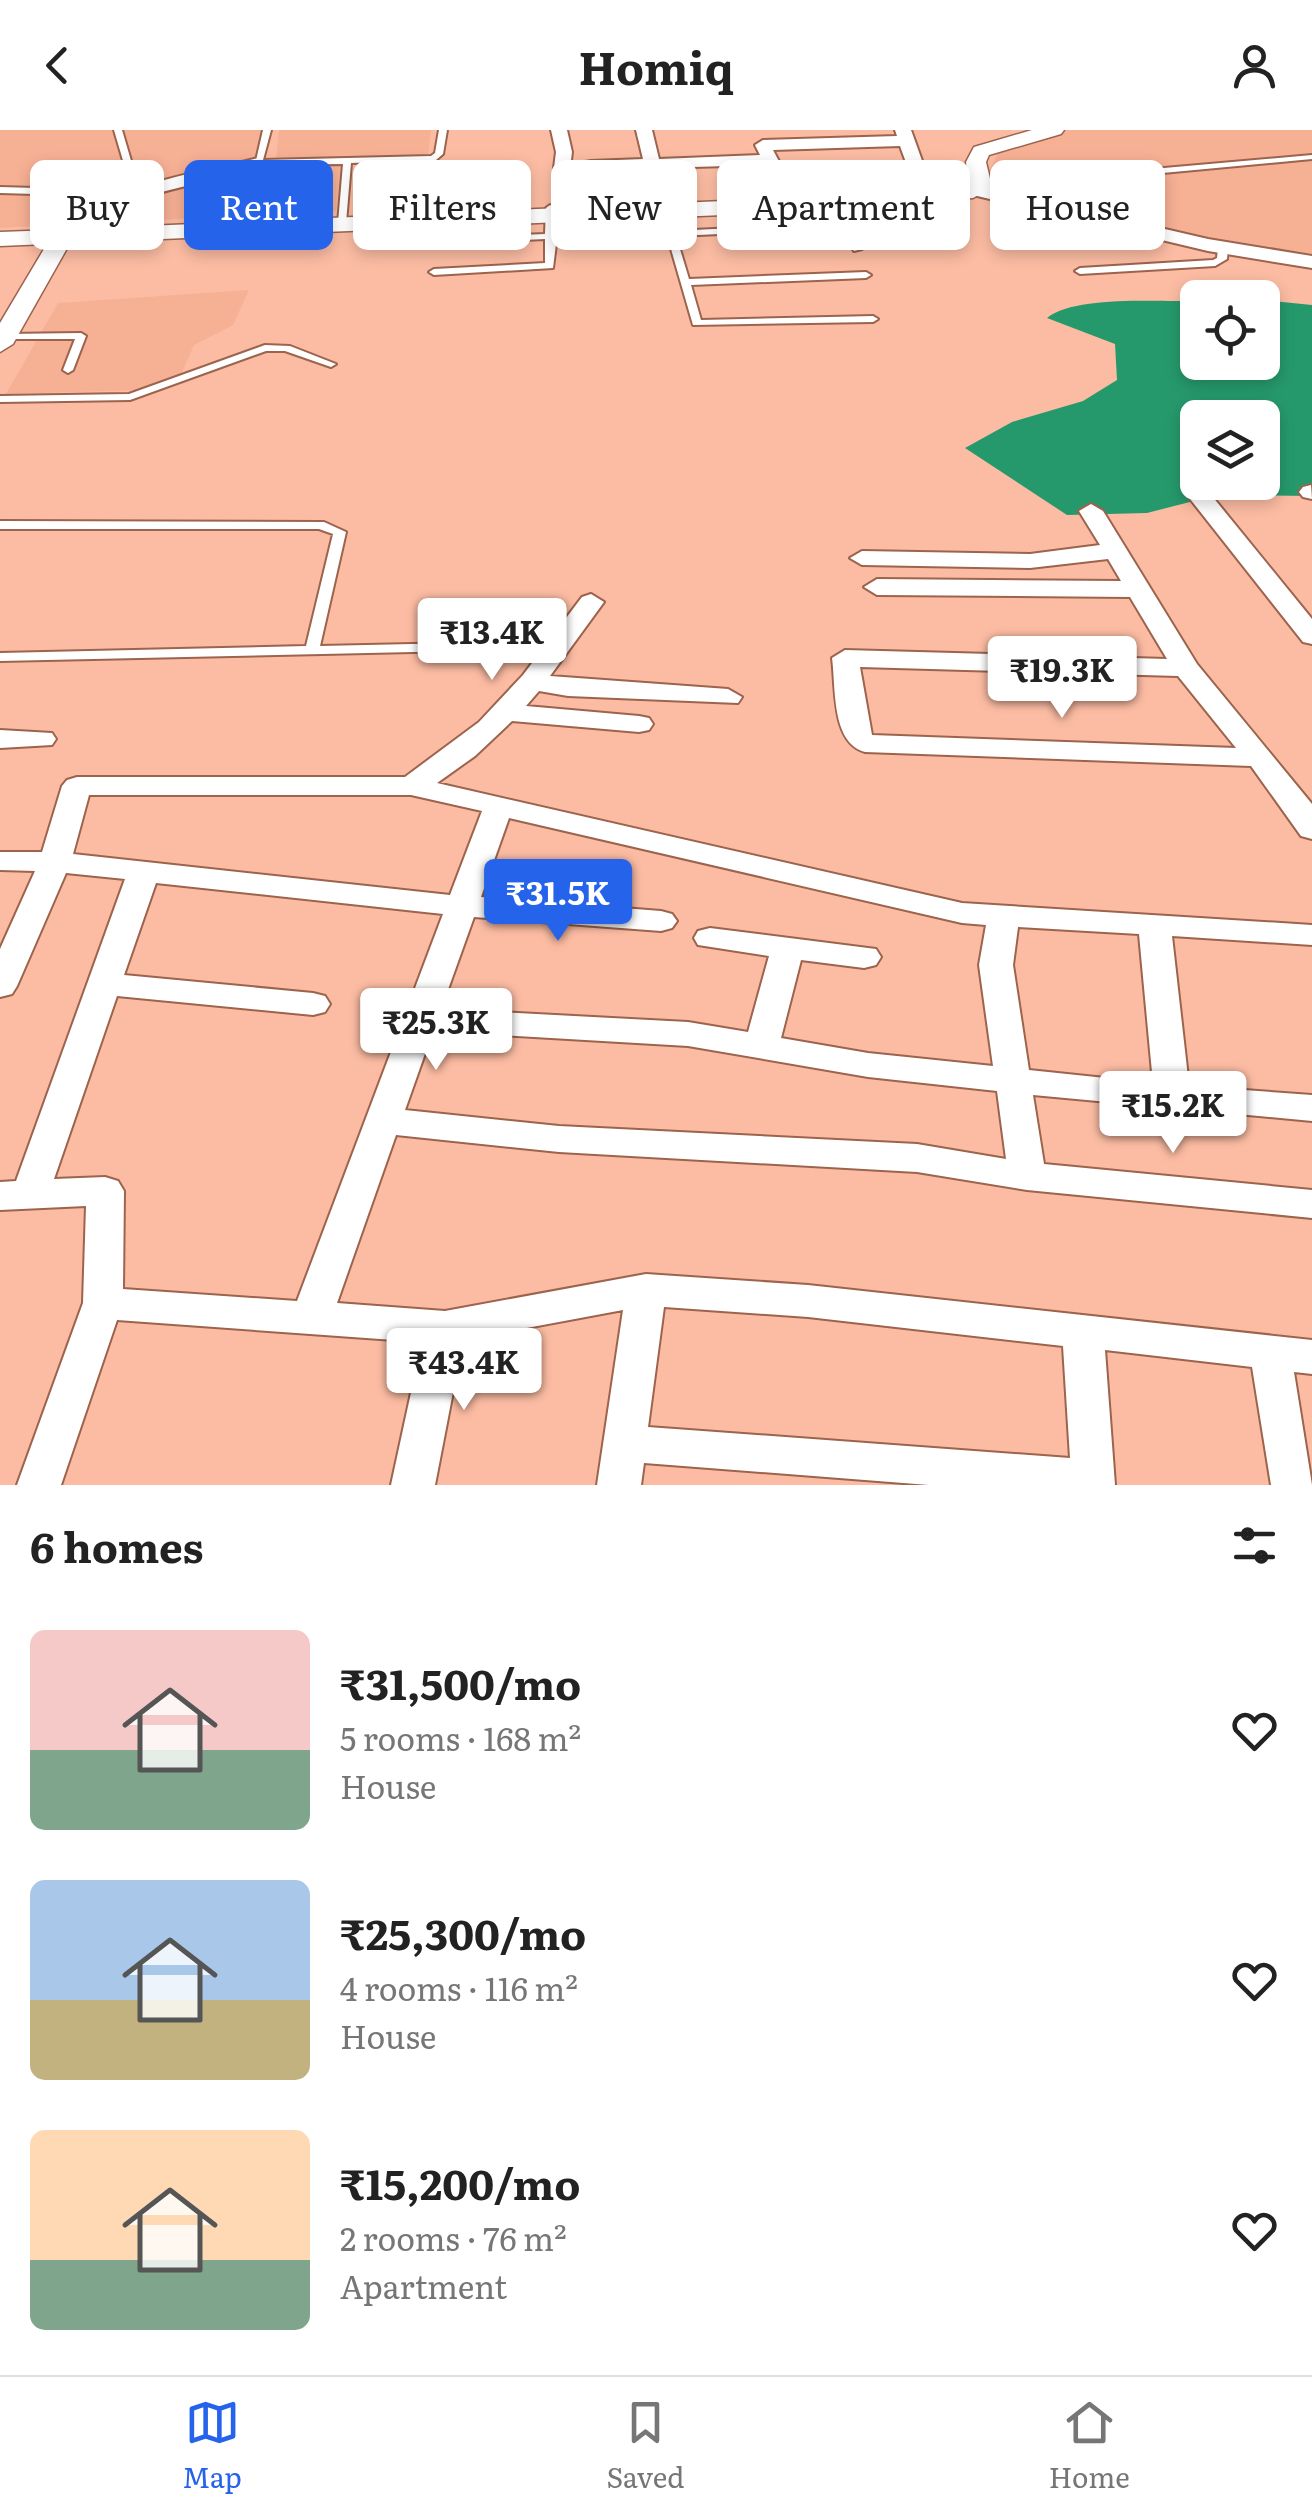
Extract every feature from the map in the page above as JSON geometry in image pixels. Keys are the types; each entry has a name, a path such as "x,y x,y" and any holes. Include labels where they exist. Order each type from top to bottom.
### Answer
{"street":[{"path":"559,130 563,160"},
{"path":"644,130 651,160"},
{"path":"980,189 976,162 981,151 1054,130"},
{"path":"675,160 763,145 905,135 913,160"},
{"path":"970,190 980,189 1223,248 1312,262"},
{"path":"164,228 342,219 551,216"},
{"path":"0,235 30,234"},
{"path":"2,341 55,250"},
{"path":"1203,500 1308,628"},
{"path":"1090,511 1186,668 1310,824"},
{"path":"862,558 1030,561 1115,551"},
{"path":"877,587 1138,589"},
{"path":"411,786 450,765 535,682 591,602"},
{"path":"1186,668 845,658 857,737 864,742 1259,758"},
{"path":"535,682 568,688 728,697"},
{"path":"504,712 639,724"},
{"path":"0,739 42,739"},
{"path":"0,986 54,862 77,786 411,786 839,888 962,913 1312,935"},
{"path":"311,1318 499,805"},
{"path":"0,861 54,862 460,906 661,921"},
{"path":"39,1485 103,1303 104,1192 15,1195 104,984 143,874"},
{"path":"1003,916 996,965 1000,1012 1016,1082 1027,1176"},
{"path":"1154,925 1172,1098"},
{"path":"710,938 864,957"},
{"path":"761,1046 788,948"},
{"path":"104,984 313,1004"},
{"path":"421,1019 688,1034 868,1065 1172,1098 1312,1108"},
{"path":"383,1122 559,1139 917,1158 1027,1176 1312,1204"},
{"path":"103,1303 444,1327 646,1290 808,1301 1291,1354 1293,1485"},
{"path":"646,1290 622,1464 1093,1482 1083,1331"},
{"path":"413,1485 444,1327"}],"lane":[{"path":"118,130 127,160"},
{"path":"259,160 267,130"},
{"path":"333,161 433,158 438,154 442,130"},
{"path":"980,189 1312,157"},
{"path":"342,219 347,161"},
{"path":"0,190 30,191"},
{"path":"1080,271 1214,264 1222,259 1223,248"},
{"path":"434,272 547,268 554,250"},
{"path":"675,250 696,322 700,324 873,319"},
{"path":"684,282 866,275"},
{"path":"2,341 81,336 68,370"},
{"path":"0,399 130,396 265,348 286,348 331,364"},
{"path":"0,525 320,525 336,529 339,537 312,650"},
{"path":"0,656 459,646"}],"shaded area":[{"path":"0,130 263,130 259,160 184,160 184,219 164,220 164,160 30,160 30,226 0,228"},
{"path":"279,130 431,130 428,156 276,160"},
{"path":"1067,130 1312,130 1312,254 1211,241 1165,230 1165,160 994,160 998,153"},
{"path":"333,166 341,166 333,211"},
{"path":"249,290 233,325 194,345 180,377 138,390 6,394 58,303"},
{"path":"1180,301 1180,380 1280,380 1280,302 1312,305 1312,496 1280,496 1280,400 1180,400 1180,500 1198,500 1147,513 1067,515 965,448 1012,422 1083,401 1117,380 1115,344 1047,318 1077,306"}]}
